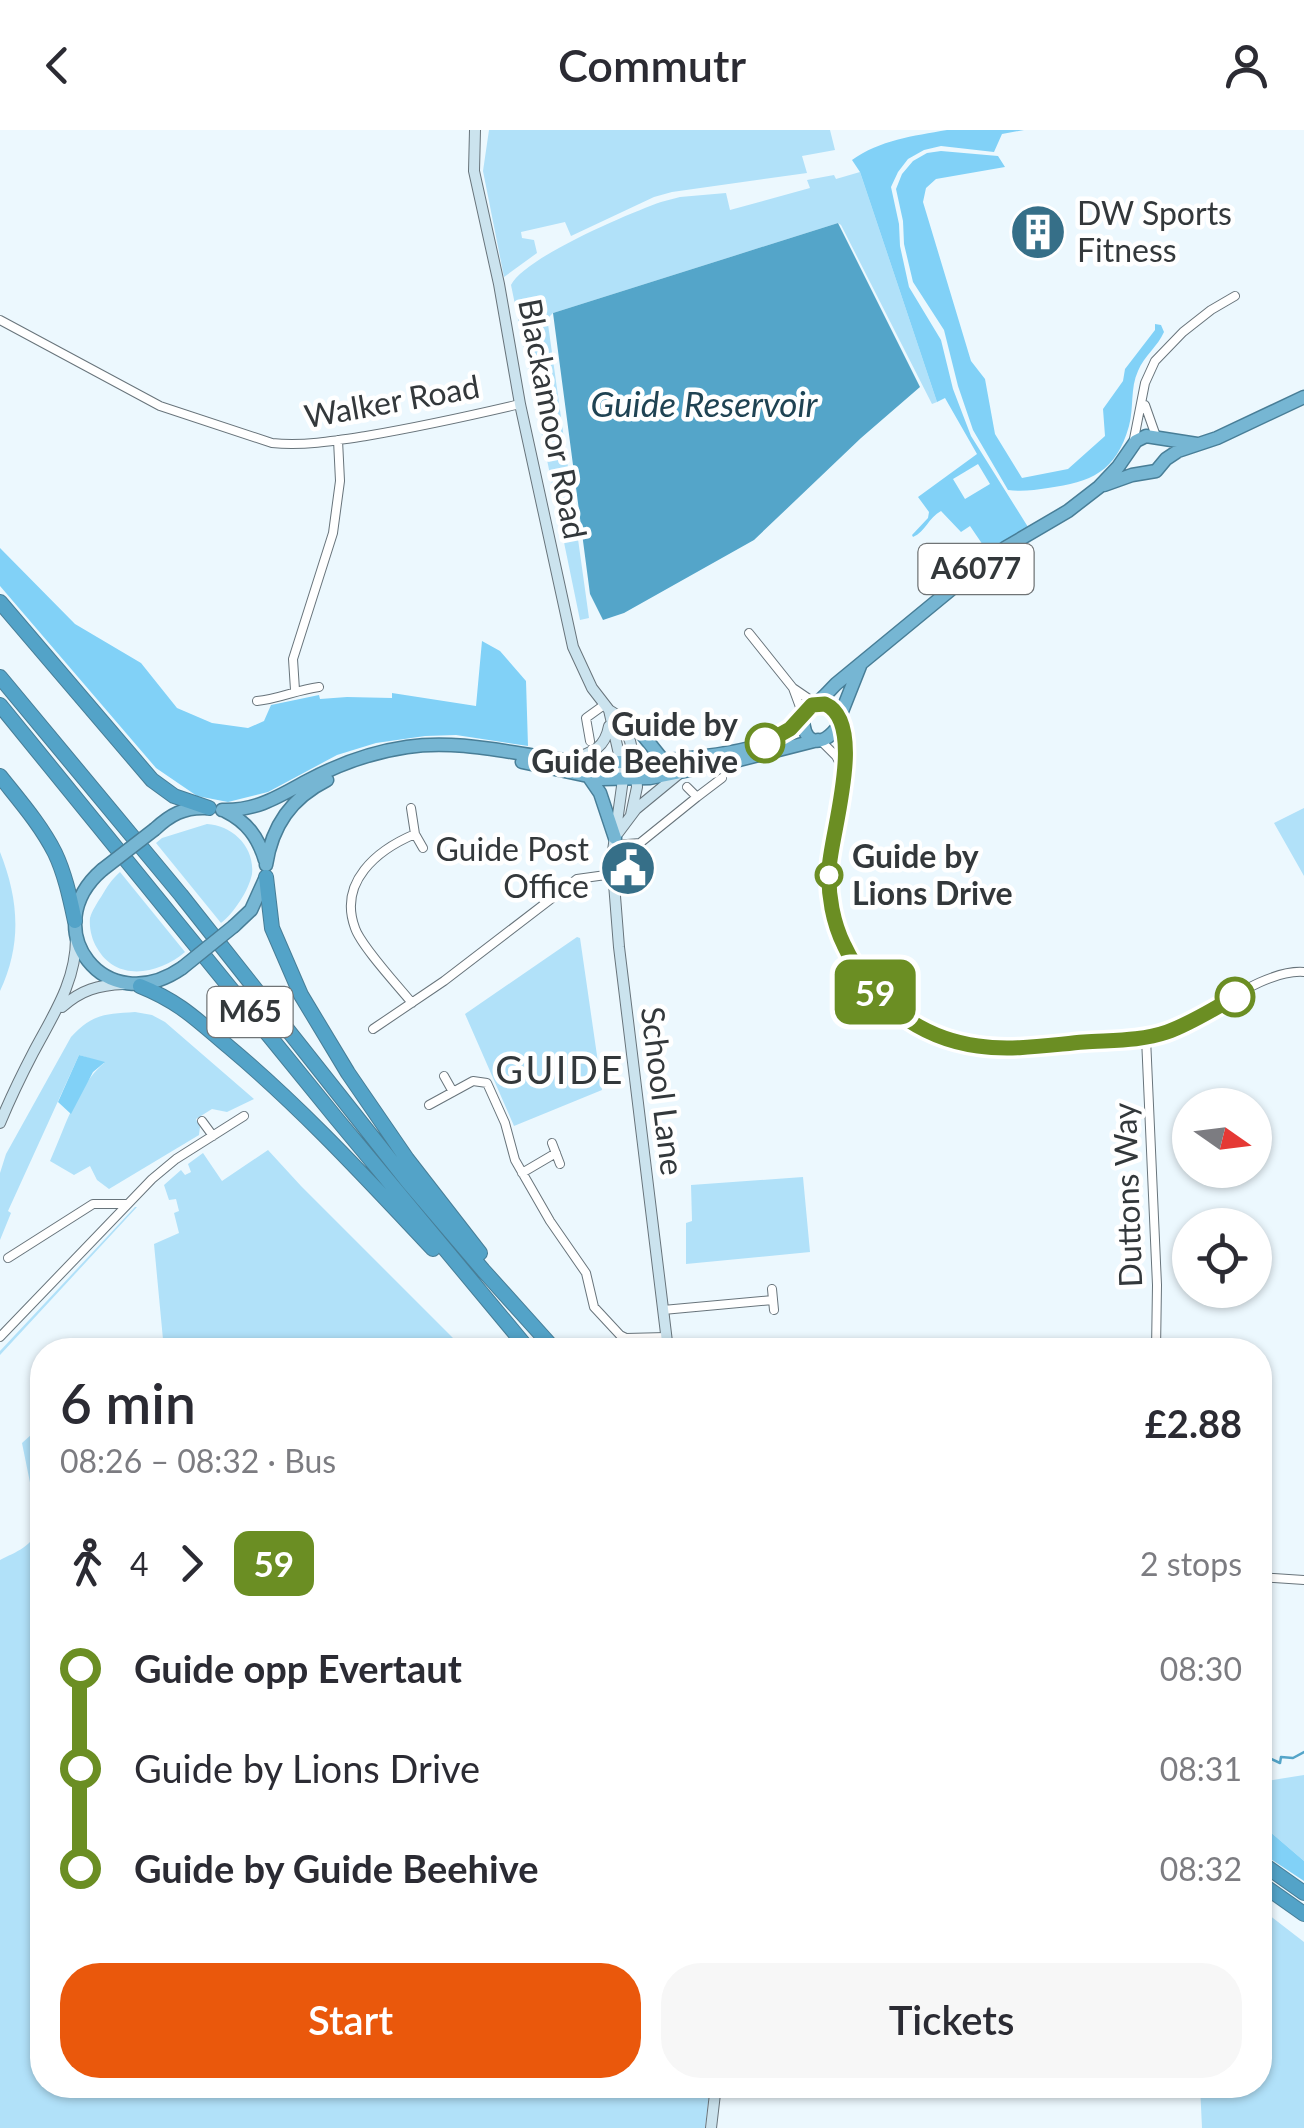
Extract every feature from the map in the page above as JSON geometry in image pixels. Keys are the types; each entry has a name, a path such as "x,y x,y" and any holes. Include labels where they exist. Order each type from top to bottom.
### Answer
{"highway":[{"name":"A6077","path":"1099,488 1156,472 1178,451 1218,438 1304,397"},
{"name":"A6077","path":"76,929 84,892 102,870 165,820 183,810 244,809 264,804 363,757 436,744 628,763 727,752 765,743 783,735 808,708 977,568 1099,488 1131,448 1146,436 1197,444"},
{"path":"1157,439 1165,448 1166,459"},
{"path":"1131,448 1131,462 1144,473"},
{"path":"0,602 152,780 174,796 237,818 252,831 266,871 272,928 310,1011 407,1159 546,1338"},
{"name":"A6077","path":"819,740 834,734 861,663"},
{"name":"M65","path":"0,677 181,895 408,1182 544,1338"},
{"path":"816,704 832,707 839,720"},
{"name":"M65","path":"0,705 518,1338"},
{"path":"611,714 638,730 662,759"},
{"path":"803,716 806,732 819,740"},
{"path":"133,985 159,982 182,968 252,910 277,825 298,800 345,772 379,760 435,752 476,754 602,779 630,779 740,760 819,740"},
{"path":"0,776 50,844 68,886 80,947 93,967 112,979 166,996 262,1074 500,1318"},
{"path":"587,776 600,793 615,842"},
{"path":"1272,1871 1304,1894"},
{"path":"1272,1891 1304,1914"}],"main road":[{"name":"Blackamoor Road","path":"475,130 474,171 573,647 582,669 630,740 630,779"},
{"path":"568,760 602,746 608,736 611,714"},
{"path":"615,842 631,815 681,772"},
{"path":"630,779 631,815"},
{"name":"School Lane","path":"630,779 615,842 613,874 666,1337"},
{"path":"0,1123 71,976 76,929"},
{"path":"55,1015 85,990 133,985"},
{"path":"711,2128 714,2098"}],"street":[{"path":"1131,448 1147,377 1160,354 1210,310 1235,296"},
{"name":"Walker Road","path":"0,320 160,406 272,443 338,440 415,428 520,404"},
{"path":"1143,401 1157,439"},
{"path":"296,690 293,658 333,533 340,482 338,440"},
{"path":"749,633 793,688 816,704"},
{"path":"257,700 273,700 296,690 319,687"},
{"path":"793,688 803,716"},
{"path":"584,706 590,740"},
{"path":"586,718 611,714"},
{"path":"839,720 845,745 844,773 829,866 832,904 843,943 858,970 896,1013 919,1028 978,1046 1013,1048 1146,1038 1171,1031 1269,978 1290,971 1304,972"},
{"path":"819,740 836,756 844,773"},
{"path":"615,842 640,843 722,778"},
{"path":"687,787 697,798"},
{"path":"411,808 423,848"},
{"path":"412,1004 356,932 350,904 359,874 395,842 416,834"},
{"path":"374,1030 577,879 613,874"},
{"name":"Duttons Way","path":"1146,1038 1158,1284 1156,1338"},
{"path":"444,1076 453,1092"},
{"path":"429,1105 473,1082 483,1081 489,1086 522,1173 586,1273 599,1314 626,1338"},
{"path":"0,1337 152,1179 244,1116"},
{"path":"202,1120 213,1136"},
{"path":"552,1142 560,1164"},
{"path":"522,1173 556,1153"},
{"path":"8,1258 93,1204 128,1204"},
{"path":"663,1310 773,1305 772,1289"},
{"path":"657,1338 666,1337"},
{"path":"1272,1579 1304,1580"}],"shaded area":[{"path":"489,130 830,130 835,150 802,156 807,173 672,192 571,236 565,222 521,232 522,238 534,240 537,253 504,277 483,171"},
{"path":"947,130 1024,130 1002,134 994,152 941,146 924,150 908,159 891,187 909,287 941,340 953,389 971,436 1028,527 987,551 970,526 961,532 941,511 917,535 912,535 929,512 918,497 977,454 945,398 937,402 860,172 852,160 885,143","holes":["978,464 990,484 965,499 953,479"]},
{"path":"941,151 998,156 1005,167 936,179 926,188 923,202 971,361 985,379 995,434 1022,478 1068,469 1105,436 1103,409 1123,381 1125,369 1155,330 1155,324 1161,325 1164,332 1136,378 1124,442 1109,464 1089,478 1043,489 1008,490 973,430 944,330 913,282 896,189 913,161"},
{"path":"860,172 937,402 932,404 838,223 553,313 548,324 589,618 580,620 511,285 556,249 661,202 726,193 730,210 810,188 807,180 834,175 836,179"},
{"path":"0,548 75,624 141,663 177,708 212,723 248,728 264,721 271,705 319,695 320,699 392,698 392,693 476,706 482,641 500,651 526,681 528,746 456,735 376,743 337,755 268,792 228,802 197,796 156,768 0,586"},
{"path":"1304,808 1304,876 1274,823"},
{"path":"207,824 225,828 240,839 252,864 244,894 221,923 156,843"},
{"path":"0,852 11,887 15,939 0,991"},
{"path":"120,872 185,952 175,960 151,970 127,970 105,959 97,948 90,918"},
{"path":"577,937 602,1090 514,1126 465,1014"},
{"path":"135,1012 165,1022 254,1099 227,1112 212,1109 196,1119 199,1135 109,1189 97,1180 90,1166 74,1175 50,1161 79,1096 104,1063 79,1055 8,1211 11,1213 0,1240 0,1173 6,1154 71,1037 100,1017"},
{"path":"79,1055 105,1062 93,1072 71,1114 58,1102"},
{"path":"268,1150 453,1338 163,1338 154,1244 179,1233 174,1213 179,1211 176,1199 169,1200 164,1185 181,1170 185,1175 191,1172 188,1164 203,1153 222,1181"},
{"path":"803,1177 810,1252 686,1264 686,1223 692,1221 691,1185"},
{"path":"137,1207 0,1355 0,1351"},
{"path":"30,1436 30,1483 22,1443"},
{"path":"30,1542 30,2098 708,2098 705,2128 0,2128 0,1560"},
{"path":"1304,1775 1304,1861 1272,1833 1272,1780"},
{"path":"1272,1833 1304,1861 1304,1881 1272,1860"},
{"path":"1272,1917 1304,1942 1304,2128 1202,2128 1201,2098 1272,2098"}],"water":[{"name":"Guide Reservoir","path":"838,223 920,387 754,540 624,613 603,620 590,594 553,313"}],"waterway":[{"path":"1272,1759 1280,1763 1281,1757 1293,1758 1304,1752"}],"bus line":[{"name":"59","path":"765,743 783,735 812,705 825,704 836,712 845,745 843,796 829,866 837,926 858,970 877,994 919,1028 978,1046 1013,1048 1146,1038 1171,1031 1235,997"}],"place":[{"name":"DW Sports Fitness","path":"1038,232"},
{"name":"Guide by Guide Beehive","path":"765,743"},
{"name":"Guide Post Office","path":"628,868"},
{"name":"Guide by Lions Drive","path":"829,875"}],"district":[{"name":"GUIDE","path":"560,1071"}]}
